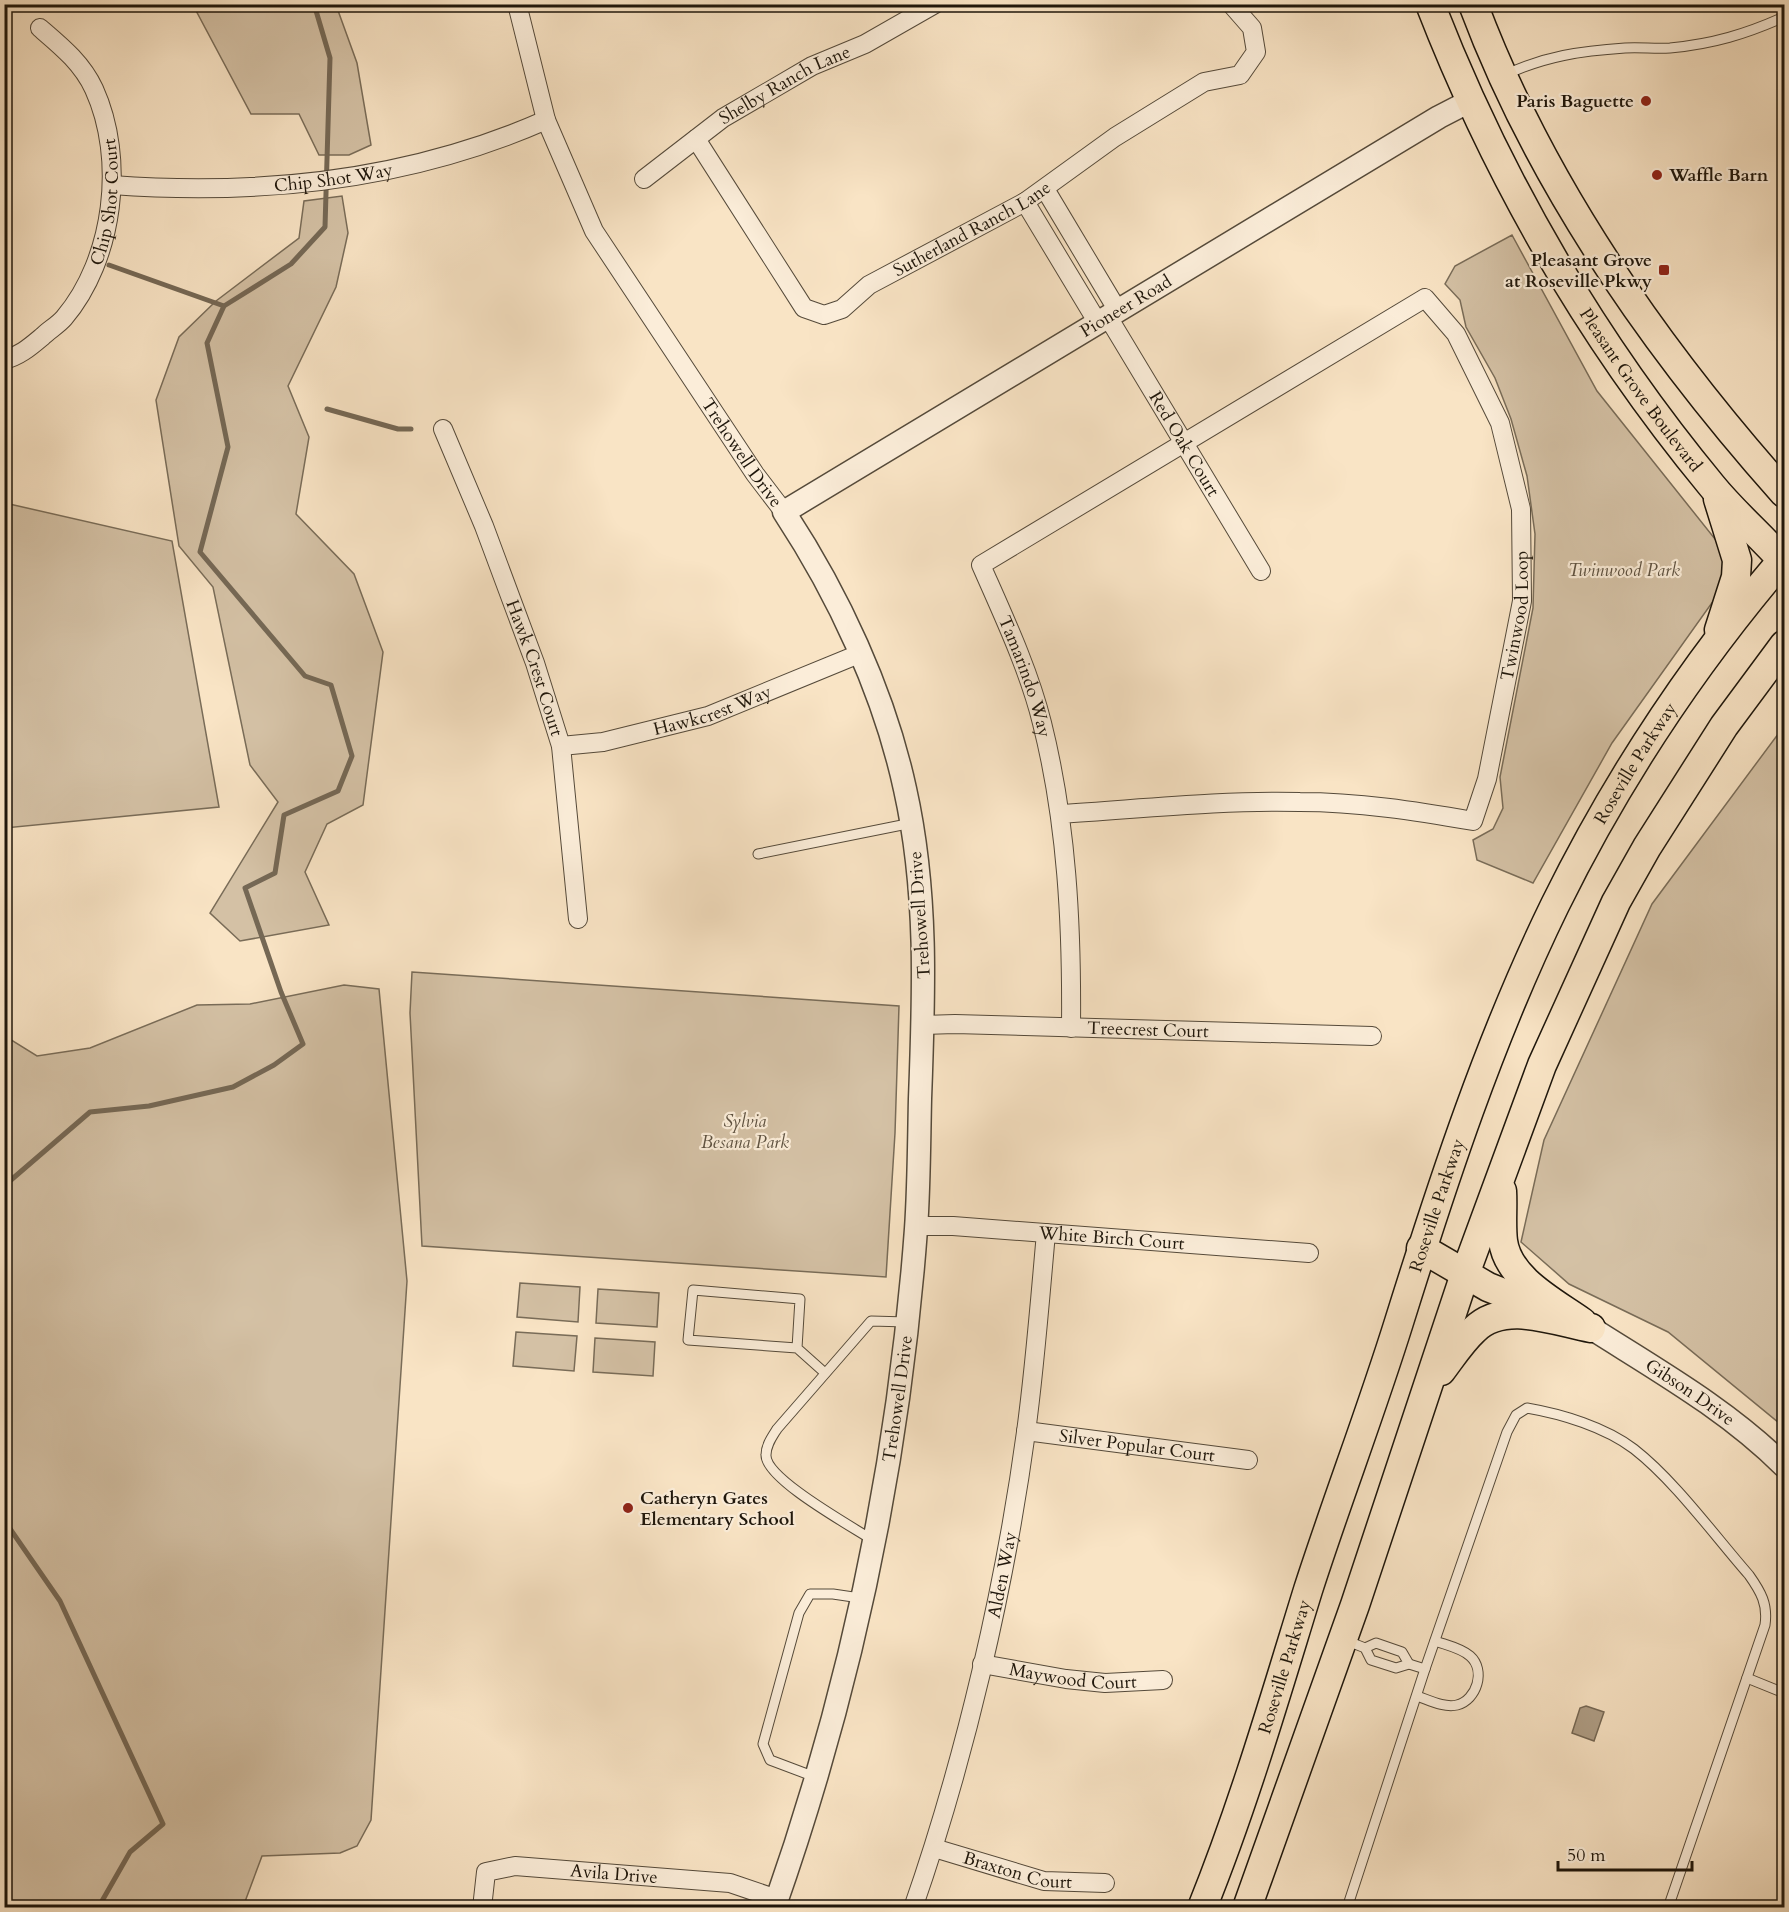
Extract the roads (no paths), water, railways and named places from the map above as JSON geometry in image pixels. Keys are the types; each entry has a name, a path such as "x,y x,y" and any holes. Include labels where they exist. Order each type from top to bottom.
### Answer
{"main road":[{"name":"Pleasant Grove Boulevard","path":"1430,4 1470,101 1510,180 1592,325 1714,488 1784,560"},
{"path":"1441,4 1466,41 1473,58 1486,71 1502,76"},
{"path":"1473,4 1502,76 1542,156 1586,231 1707,404 1785,493"},
{"path":"1746,450 1785,462"},
{"path":"1713,648 1736,577 1737,560 1714,488"},
{"name":"Roseville Parkway","path":"1202,1908 1261,1744 1309,1587 1422,1248 1494,1042 1556,902 1647,745 1713,648 1784,560"},
{"path":"1247,1908 1353,1643 1465,1275 1542,1065 1616,902 1692,771 1756,680 1785,645"},
{"path":"1756,680 1785,664"},
{"path":"1502,1179 1503,1242 1507,1257 1524,1279 1591,1328"},
{"path":"1422,1248 1465,1275 1496,1290 1591,1328"},
{"path":"1430,1385 1475,1329 1494,1318 1515,1313 1591,1328"}],"street":[{"name":"Trehowell Drive","path":"517,4 546,120 594,231 755,474 805,544 842,614 893,743 912,823 923,902 923,1025 916,1226 907,1322 888,1468 863,1598 817,1778 776,1903"},
{"name":"Shelby Ranch Lane","path":"644,179 723,118 812,66 865,44 935,4"},
{"name":"Sutherland Ranch Lane","path":"696,139 718,170 804,309 824,315 842,309 869,285 1025,202 1115,137 1204,82 1240,75 1256,52 1252,28 1231,4"},
{"name":"Chip Shot Court","path":"4,360 16,357 63,319 87,280 104,238 112,185 111,150 105,118 93,88 74,57 40,28"},
{"name":"Pioneer Road","path":"784,512 1439,117 1470,101"},
{"name":"Chip Shot Way","path":"112,185 216,188 290,185 365,174 448,157 546,120"},
{"path":"1045,189 1108,317"},
{"path":"1025,202 1108,317"},
{"name":"Twinwood Loop","path":"1061,814 1207,804 1301,802 1400,808 1473,821 1484,789 1522,601 1521,509 1500,423 1456,334 1425,298 1184,443"},
{"name":"Red Oak Court","path":"1108,317 1261,571"},
{"name":"Hawk Crest Court","path":"442,429 492,548 535,663 561,746 578,919"},
{"name":"Tamarindo Way","path":"1071,1028 1072,929 1061,814 1042,721 1006,622 981,565 1184,443"},
{"name":"Hawkcrest Way","path":"561,746 603,742 708,716 859,654"},
{"name":"Treecrest Court","path":"923,1025 1372,1036"},
{"name":"White Birch Court","path":"916,1226 1046,1233 1309,1253"},
{"name":"Alden Way","path":"913,1908 934,1848 982,1664 1026,1431 1046,1233"},
{"name":"Gibson Drive","path":"1591,1328 1703,1400 1768,1450 1785,1466"},
{"name":"Silver Popular Court","path":"1026,1431 1248,1460"},
{"name":"Maywood Court","path":"982,1664 1066,1679 1105,1683 1163,1680"},
{"name":"Braxton Court","path":"934,1848 1044,1881 1105,1883"},
{"name":"Avila Drive","path":"482,1908 486,1872 515,1866 730,1883 776,1903"}],"lane":[{"path":"1502,76 1535,61 1576,52 1626,48 1669,48 1738,37 1785,17"},
{"path":"758,854 912,823"},
{"path":"797,1348 800,1299 693,1290 688,1340 797,1348 825,1374"},
{"path":"874,1541 790,1486 769,1467 765,1456 769,1442 777,1429 872,1321 907,1322"},
{"path":"1347,1908 1425,1669 1507,1432 1516,1415 1527,1408 1556,1413 1632,1447 1653,1466 1749,1575 1762,1593 1767,1610 1765,1625 1668,1908"},
{"path":"817,1778 770,1760 763,1744 799,1613 810,1594 863,1598"},
{"path":"1417,1696 1456,1706 1466,1702 1477,1683 1478,1669 1470,1656 1435,1641"},
{"path":"1353,1643 1371,1660 1396,1668 1409,1664 1425,1669"},
{"path":"1353,1643 1377,1643 1402,1652 1409,1664"},
{"path":"1747,1678 1785,1693"}],"waterway":[{"path":"4,1186 90,1112 149,1106 233,1087 274,1065 303,1044 281,992 245,888 275,873 284,815 338,791 352,756 331,685 305,676 200,552 228,447 207,343 224,306 291,264 325,227 330,58 314,4"},
{"path":"109,265 224,306"},
{"path":"327,409 398,429 411,429"},
{"path":"4,1520 60,1601 163,1824 130,1852 98,1908"}],"place":[{"name":"Paris Baguette","path":"1646,101"},
{"name":"Waffle Barn","path":"1657,175"},
{"name":"Pleasant Grove at Roseville Pkwy","path":"1664,270"},
{"name":"Catheryn Gates Elementary School","path":"628,1508"}],"park label":[{"name":"Twinwood Park","path":"1624,570"},
{"name":"Sylvia Besana Park","path":"745,1131"}]}
